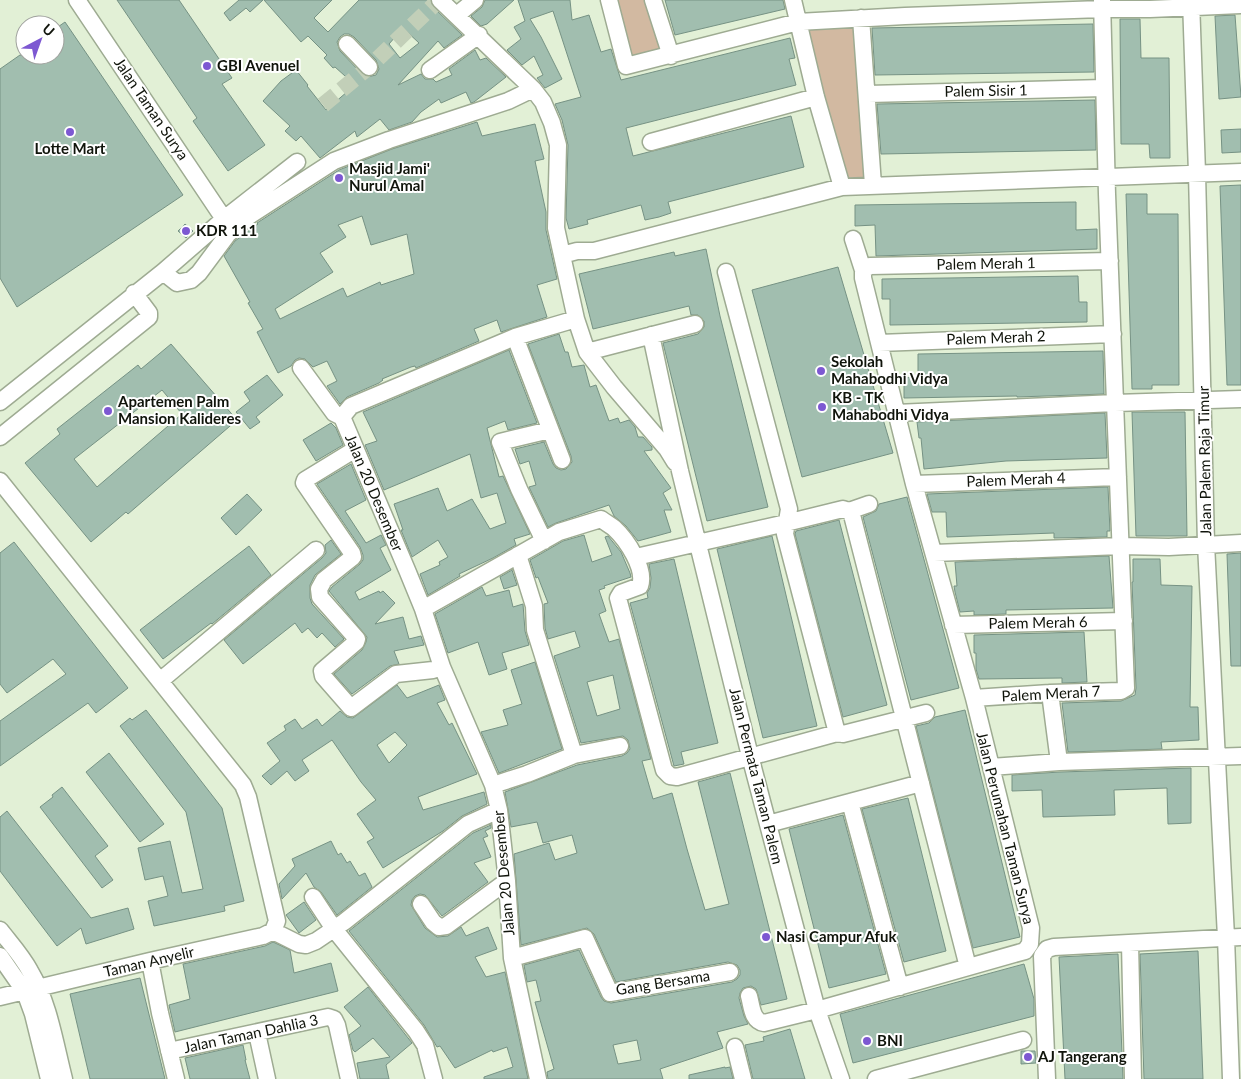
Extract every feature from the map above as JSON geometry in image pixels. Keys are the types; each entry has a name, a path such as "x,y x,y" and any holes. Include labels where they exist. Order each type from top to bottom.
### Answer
{"street":[{"name":"Jalan Taman Surya","path":"76,0 224,219"},
{"path":"440,0 479,35 533,89 543,102 552,123 558,145 556,228 576,319 587,352 667,449 680,471"},
{"path":"457,15 475,0"},
{"path":"609,0 626,66 798,22 861,18 904,8 1241,5"},
{"path":"653,0 671,56"},
{"path":"792,0 816,97 842,187"},
{"name":"Jalan Palem Raja Timur","path":"1191,4 1204,401 1206,544 1227,933 1231,1079"},
{"path":"1102,5 1124,621"},
{"path":"861,18 868,94 873,185"},
{"path":"430,70 479,35"},
{"path":"347,44 369,67"},
{"name":"Palem Sisir 1","path":"868,94 1104,88"},
{"path":"163,272 177,283 191,280 199,273 228,234 249,216 334,161 389,140 508,100 533,89"},
{"path":"650,142 816,97"},
{"path":"0,402 134,293 163,272 224,219 297,162"},
{"path":"563,260 581,262 594,251 842,187 1241,172"},
{"name":"Jalan Perumahan Taman Surya","path":"749,996 755,1018 760,1023 764,1023 817,1010 1025,951 1030,944 1031,928 991,766 914,484 863,278 863,270 853,239"},
{"name":"Palem Merah 1","path":"863,270 870,266 1110,261"},
{"path":"726,272 789,509 785,534 837,733"},
{"path":"0,437 149,317 149,313 134,293"},
{"name":"Jalan 20 Desember","path":"538,1079 512,958 507,881 499,810 493,785 442,667 423,609 354,450 342,417 351,406 515,337 576,319"},
{"path":"587,352 695,324"},
{"name":"Palem Merah 2","path":"879,343 1113,334"},
{"path":"651,335 680,471"},
{"path":"515,337 562,460"},
{"path":"302,368 334,413 342,417"},
{"path":"896,413 1241,399"},
{"path":"544,541 519,489 500,442 550,430"},
{"path":"354,450 305,480 304,483 353,557 324,580 319,589 320,597 357,638 356,642 322,671 322,676 351,708 396,674 442,667"},
{"name":"Jalan Permata Taman Palem","path":"680,471 750,756 817,1010 841,1079"},
{"name":"Palem Merah 4","path":"914,484 1118,476"},
{"path":"0,481 243,785 248,797 277,921 273,931 298,944 306,945 316,941 468,824 499,810"},
{"path":"849,512 869,504"},
{"path":"636,557 843,509 852,515 968,967"},
{"path":"423,609 559,532 601,519 615,529 636,557 642,579 640,586 622,593 618,598 664,770 670,776 677,777 837,733 843,734 926,713"},
{"path":"934,553 1121,546 1169,547 1241,543"},
{"path":"160,681 316,550"},
{"path":"518,555 534,606 535,630 574,755"},
{"name":"Palem Merah 6","path":"953,625 1124,621"},
{"name":"Palem Merah 7","path":"974,701 1050,693 1121,691 1126,688 1124,621"},
{"path":"1050,693 1059,762"},
{"path":"493,785 574,755 620,746"},
{"path":"991,766 1241,756"},
{"path":"768,824 921,783"},
{"path":"850,802 900,987"},
{"path":"420,904 433,922 439,927 446,926 507,881"},
{"path":"314,897 334,929 402,1013 425,1045 434,1079"},
{"path":"0,930 31,972 32,1014 48,1079"},
{"name":"Taman Anyelir","path":"0,997 264,936 273,931"},
{"path":"1047,1079 1042,956 1047,949 1227,933"},
{"name":"Gang Bersama","path":"512,958 585,938 610,993 730,972"},
{"path":"1130,943 1133,1079"},
{"path":"0,956 32,990 46,1010 64,1079"},
{"path":"150,961 176,1079"},
{"name":"Jalan Taman Dahlia 3","path":"169,1051 328,1018 334,1019 337,1025 349,1079"},
{"path":"257,1034 267,1079"},
{"path":"876,1079 1024,1040"},
{"path":"735,1047 743,1079"}],"shaded area":[{"path":"612,0 646,0 663,53 629,63"},
{"path":"857,28 866,177 845,178 807,30"}],"building":[{"path":"117,0 179,0 232,78 222,84 265,145 228,171 193,121 197,118"},
{"path":"239,0 263,0 250,12 246,8 230,21 224,13"},
{"path":"264,0 332,0 314,18 328,32 359,0 430,0 433,7 462,35 444,48 438,41 398,85 421,74 425,79 433,79 436,82 452,75 449,69 475,50 480,60 486,58 506,77 471,103 466,92 441,103 439,99 421,112 412,122 389,130 380,119 357,137 355,131 320,158 301,136 296,141 285,131 290,126 263,101 281,81 296,70 326,110 355,85 335,67 333,68 324,58 327,55 308,36 301,42","holes":["403,28 419,43 400,58 389,44","344,34 354,37 376,60 379,69 376,75 367,77 362,74 340,51 337,42"]},
{"path":"485,0 514,0 487,24 481,26 471,16 482,7"},
{"path":"518,0 570,0 572,20 589,15 601,52 611,49 621,80 790,38 795,58 789,59 796,85 626,128 633,156 791,116 804,167 668,202 671,213 659,217 645,220 641,205 587,220 588,224 569,229 566,218 568,145 562,120 555,104 581,97 553,11 530,19 562,79 545,88 537,78 543,75 534,56 522,65 507,50 521,39 514,27 525,21"},
{"path":"665,0 783,0 785,9 675,35"},
{"path":"1235,15 1241,97 1219,99 1215,16"},
{"path":"1120,19 1140,19 1141,58 1169,58 1170,158 1150,158 1149,144 1121,144"},
{"name":"Lotte Mart","path":"65,22 183,195 17,307 0,278 0,69 15,58 15,65 65,65"},
{"path":"1093,24 1094,72 875,75 872,28"},
{"path":"1095,100 1096,150 881,154 877,104"},
{"path":"477,122 482,136 535,124 544,159 535,161 546,212 546,230 557,279 537,285 547,317 501,332 497,320 474,329 479,341 416,368 415,366 411,367 382,379 379,383 347,397 340,404 327,386 337,381 327,361 313,367 305,359 299,358 291,366 278,373 257,332 263,329 224,256 235,241 257,223 339,170 392,149","holes":["362,216 371,245 407,234 414,274 381,285 380,282 347,297 343,288 280,319 275,309 333,272 320,253 346,237 338,225"]},
{"path":"1241,129 1241,152 1222,153 1221,130"},
{"path":"1241,185 1241,385 1227,385 1220,186"},
{"path":"1126,194 1147,194 1147,214 1178,214 1179,385 1152,385 1152,389 1132,389"},
{"path":"1076,202 1076,230 1097,229 1097,249 876,256 875,225 855,226 855,205"},
{"name":"KDR 111","path":"185,224 193,231 186,238 178,231"},
{"path":"706,249 720,316 768,507 707,521 663,343 698,334 704,327 704,321 698,315 691,315 689,306 593,329 579,274 674,252 675,256"},
{"name":"Sekolah Mahabodhi Vidya","path":"838,267 893,453 802,477 752,290"},
{"path":"1078,276 1079,302 1087,302 1087,322 890,325 890,299 882,299 882,279"},
{"path":"559,334 565,352 568,352 572,367 584,365 590,387 596,385 609,421 618,418 620,423 629,420 635,427 638,437 643,437 652,447 652,450 644,451 671,488 663,493 672,510 664,510 671,532 638,541 626,526 614,516 609,505 548,527 529,487 536,485 529,461 520,464 515,449 544,442 556,468 566,469 572,462 528,344"},
{"path":"171,344 237,420 128,514 126,512 91,542 25,463 60,434 57,429 138,365 141,369","holes":["162,390 182,414 97,487 74,459"]},
{"path":"509,350 537,423 508,430 505,421 487,428 499,477 503,476 530,534 514,539 516,545 459,574 460,576 428,595 420,574 440,565 439,562 448,557 438,540 412,557 401,530 403,530 394,504 438,488 447,511 472,499 490,529 506,523 497,493 481,498 470,454 384,490 365,445 377,441 363,412"},
{"path":"1103,351 1104,394 904,398 904,378 918,377 918,354"},
{"path":"267,375 283,395 256,417 260,422 250,429 236,412 250,401 244,392"},
{"path":"1132,412 1185,412 1187,536 1136,536"},
{"path":"1105,413 1107,458 1006,461 924,469 921,438 919,438 917,422"},
{"path":"331,423 336,428 343,445 316,461 303,440"},
{"path":"351,464 366,500 345,511 366,543 381,535 386,545 380,548 391,570 355,592 359,600 383,591 395,603 375,624 403,617 409,639 421,636 424,645 394,651 399,664 390,666 352,694 334,674 362,650 367,637 329,591 360,564 363,560 363,555 360,547 317,484"},
{"path":"1108,487 1110,531 1107,531 1107,537 1054,538 1054,533 947,537 946,512 932,512 927,494"},
{"path":"247,494 262,510 236,535 221,518"},
{"path":"907,497 959,688 911,700 863,517 876,511 879,504"},
{"path":"839,520 887,705 843,717 795,534 796,531"},
{"path":"584,535 592,562 612,555 605,537 608,536 621,552 630,573 631,577 604,586 605,588 599,590 606,611 599,614 609,642 619,639 651,759 642,761 653,799 672,793 705,910 729,904 698,782 730,773 787,999 761,1005 756,989 751,986 743,988 739,998 748,1024 717,1032 723,1048 660,1069 663,1079 548,1079 547,1072 554,1069 535,1002 541,1001 536,980 527,982 524,965 579,950 601,997 604,1001 611,1003 732,982 740,975 737,965 728,962 616,982 594,934 587,928 521,945 514,854 549,843 555,860 577,853 572,835 543,843 537,822 511,827 505,792 577,765 622,756 630,749 628,740 623,736 581,743 554,656 580,647 575,631 548,639 545,628 544,604 548,603 530,560 563,541","holes":["613,675 620,709 597,716 587,682","637,1040 641,1060 618,1064 613,1045"]},
{"path":"772,536 817,726 763,738 717,549"},
{"path":"331,540 341,554 315,575 310,585 310,598 312,604 344,639 335,647 322,633 317,638 308,628 302,633 295,623 243,664 224,640 322,558 326,553 325,545"},
{"path":"14,542 128,688 96,713 88,703 0,766 0,721 66,674 53,659 7,693 0,684 0,553"},
{"path":"249,546 271,575 212,624 163,659 140,630"},
{"path":"1241,553 1241,666 1231,666 1227,554"},
{"path":"1109,556 1113,608 1006,610 1006,614 974,615 974,611 960,612 954,586 957,586 955,562"},
{"path":"674,559 718,743 681,752 684,764 674,766 630,603 648,598 647,593 650,588 651,578 649,564"},
{"path":"1133,559 1160,559 1161,585 1192,586 1190,707 1198,707 1199,740 1161,742 1162,749 1068,752 1062,703 1121,701 1135,695"},
{"path":"512,570 517,585 504,589 500,577"},
{"path":"482,587 486,596 509,590 513,607 523,604 525,631 529,645 502,653 507,669 489,675 478,642 448,653 435,614"},
{"path":"1084,632 1087,682 1062,683 1062,678 979,679 976,669 976,653 974,653 974,635"},
{"path":"535,662 562,749 499,773 481,732 508,725 503,710 522,704 511,670"},
{"path":"397,685 407,698 439,685 445,700 437,703 449,725 452,723 477,774 418,797 423,810 484,792 487,804 462,816 443,831 383,868 367,842 374,838 357,814 376,800 332,740 302,760 309,771 295,781 287,771 271,785 262,776 280,761 267,743 286,730 284,726 295,719 302,729 317,719 322,726 340,711 347,717 353,718","holes":["395,732 407,745 389,763 377,745"]},
{"path":"146,710 222,808 244,901 224,906 225,911 154,926 148,901 168,896 163,876 145,880 138,848 170,841 182,893 203,889 186,812 120,726 130,718 132,720"},
{"path":"965,710 1020,937 973,948 916,726 929,723 935,717"},
{"path":"109,753 164,824 140,842 86,772"},
{"path":"1191,768 1191,823 1168,824 1167,788 1114,790 1115,815 1043,817 1042,790 1012,791 1012,775"},
{"path":"62,787 108,846 95,856 113,880 102,888 40,807"},
{"path":"908,798 946,951 904,962 862,809"},
{"path":"7,811 91,918 128,908 134,929 86,944 81,928 57,946 0,871 0,817"},
{"path":"843,815 886,974 829,988 789,829"},
{"path":"491,825 491,828 485,831 488,836 483,838 491,857 474,863 488,882 442,916 425,895 415,896 411,905 425,928 437,937 448,936 461,927 466,936 488,927 497,949 475,957 486,977 505,972 528,1079 484,1079 484,1077 513,1067 507,1047 493,1052 492,1050 455,1068 440,1046 437,1047 424,1025 349,931 473,833"},
{"path":"331,841 338,855 341,853 347,863 350,861 359,876 365,873 372,887 337,915 321,892 314,887 306,873 282,899 279,884 295,866 292,859"},
{"path":"304,902 316,920 299,933 286,915"},
{"path":"273,942 290,950 294,973 331,963 338,991 175,1032 169,1005 190,999 183,964 265,946"},
{"path":"1198,951 1203,1079 1144,1079 1140,954"},
{"path":"1118,954 1123,1079 1065,1079 1059,957"},
{"path":"1024,964 1034,999 1034,1016 853,1063 840,1014"},
{"path":"140,978 165,1079 90,1079 70,994"},
{"path":"368,987 412,1043 386,1065 389,1079 360,1079 357,1063 390,1057 373,1038 355,1052 349,1035 361,1026 344,1007"},
{"path":"790,1029 805,1079 753,1079 745,1045 764,1041 763,1037"},
{"path":"243,1045 250,1079 190,1079 185,1058"},
{"name":"AJ Tangerang","path":"1021,1051 1035,1051 1036,1063 1021,1064"},
{"path":"730,1067 733,1079 689,1079 689,1075"}],"tunnel":[{"path":"323,105 369,67 439,0"}],"place":[{"name":"GBI Avenuel","path":"207,66"},
{"name":"Lotte Mart","path":"70,132"},
{"name":"Masjid Jami' Nurul Amal","path":"339,178"},
{"name":"KDR 111","path":"186,231"},
{"name":"Sekolah Mahabodhi Vidya","path":"821,371"},
{"name":"KB - TK Mahabodhi Vidya","path":"822,407"},
{"name":"Apartemen Palm Mansion Kalideres","path":"108,411"},
{"name":"Nasi Campur Afuk","path":"766,937"},
{"name":"BNI","path":"867,1041"},
{"name":"AJ Tangerang","path":"1028,1057"}]}
